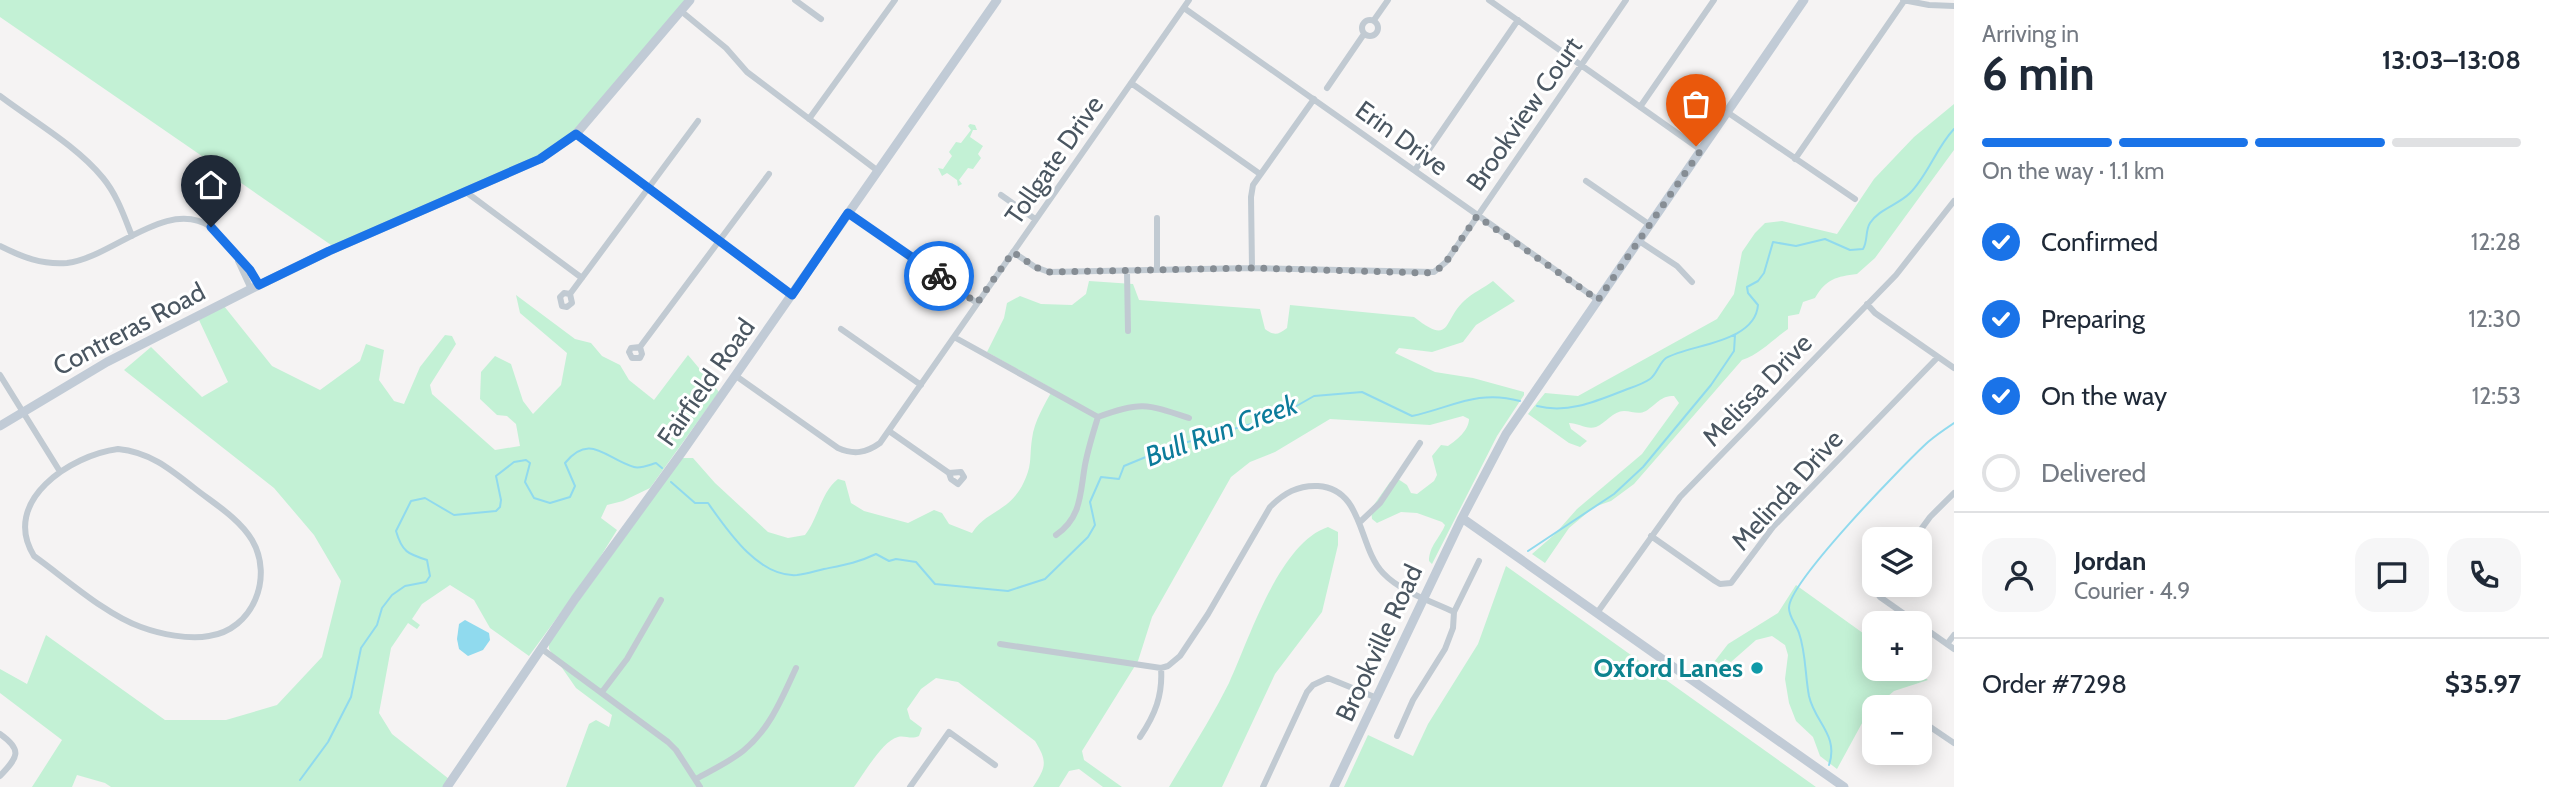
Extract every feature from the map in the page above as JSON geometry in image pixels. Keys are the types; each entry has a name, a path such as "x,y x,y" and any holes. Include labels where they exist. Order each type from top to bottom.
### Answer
{"street":[{"name":"Contreras Road","path":"0,426 107,362 255,287 329,251 540,159 576,134 690,0"},
{"path":"795,0 821,19"},
{"path":"809,119 895,0"},
{"name":"Fairfield Road","path":"447,787 997,0"},
{"name":"Tollgate Drive","path":"736,376 838,448 849,453 871,450 880,443 1189,0"},
{"path":"1374,20 1388,0"},
{"path":"1489,0 1701,150"},
{"name":"Brookview Court","path":"1013,252 1035,267 1049,272 1252,268 1427,273 1440,268 1626,0"},
{"path":"1640,107 1714,0"},
{"name":"Brookville Road","path":"1334,787 1423,597 1506,434 1804,0"},
{"path":"1795,159 1903,0 1954,6"},
{"name":"Erin Drive","path":"1184,8 1598,300"},
{"path":"681,12 726,48 747,72 878,171"},
{"path":"1364,34 1362,24 1366,20 1374,20"},
{"path":"1364,34 1371,36 1377,31 1378,25 1374,20"},
{"path":"1415,170 1518,20"},
{"path":"1327,88 1364,34"},
{"path":"1131,83 1260,174"},
{"path":"0,96 84,159 103,178 116,197 132,236"},
{"path":"1252,268 1251,191 1260,174 1314,99"},
{"path":"1727,112 1855,199"},
{"path":"570,294 698,121"},
{"path":"576,134 792,295"},
{"path":"640,347 769,174"},
{"path":"1586,181 1650,225"},
{"path":"466,192 582,278"},
{"path":"1001,195 1035,219"},
{"name":"Melissa Drive","path":"1597,613 1680,497 1896,275 1954,201"},
{"path":"848,213 977,303"},
{"path":"0,246 32,261 66,263 86,259 165,221 183,218 197,220 211,227 250,270 255,287"},
{"path":"1157,218 1157,270"},
{"path":"1639,241 1677,266 1692,282"},
{"path":"1127,271 1128,331"},
{"path":"1867,304 1875,313 1954,368"},
{"path":"841,329 921,385"},
{"path":"954,337 1098,417 1138,404 1152,405 1189,418"},
{"name":"Melinda Drive","path":"1651,536 1720,584 1731,583 1773,527 1938,357"},
{"path":"0,375 59,470"},
{"path":"1056,535 1073,520 1079,507 1085,464 1098,417"},
{"path":"890,431 949,473"},
{"path":"1360,522 1380,503 1420,443"},
{"path":"18,534 24,546 34,556 121,618 142,628 190,637 209,636 225,632 238,623 254,605 261,565 253,541 235,520 163,464 147,455 118,449 85,456 32,488"},
{"path":"1000,644 1161,668 1168,666 1180,656 1208,614 1265,516 1282,496 1294,489 1310,486 1325,486 1348,502 1360,522 1376,565 1390,580 1454,612"},
{"path":"1923,527 1954,493"},
{"path":"1462,518 1844,787"},
{"path":"1397,736 1413,700 1445,649 1453,628 1454,612 1479,561"},
{"path":"1880,597 1900,611"},
{"path":"602,692 632,650 661,600"},
{"path":"1932,633 1954,649"},
{"path":"1947,644 1954,635"},
{"path":"542,649 668,742 700,787"},
{"path":"696,779 742,752 754,741 773,716 796,668"},
{"path":"1140,737 1159,700 1161,668"},
{"path":"1263,787 1307,692 1313,685 1328,678 1377,698"},
{"path":"1932,728 1954,743"},
{"path":"910,787 949,732 995,765"},
{"path":"0,734 14,744 16,750 0,776"}],"green space":[{"path":"0,0 687,0 568,137 541,156 334,247 0,17"},
{"path":"1954,104 1954,150 1875,258 1857,274 1833,280 1824,286 1815,298 1803,302 1799,314 1788,316 1788,329 1742,360 1634,484 1611,501 1594,507 1569,528 1545,563 1532,554 1554,535 1577,509 1642,454 1679,403 1674,396 1665,397 1646,411 1620,412 1593,428 1569,423 1571,429 1587,441 1580,447 1569,443 1528,414 1545,393 1578,396 1717,319 1734,294 1742,252 1765,223 1782,221 1837,234 1874,179 1914,137"},
{"path":"975,125 977,130 973,130 970,137 983,146 978,154 981,158 973,169 968,168 959,180 962,184 958,186 957,180 947,173 942,176 938,168 943,169 952,156 949,152 956,142 961,143 971,130 968,126"},
{"path":"1089,281 1133,284 1139,300 1260,309 1265,329 1276,334 1287,328 1290,305 1414,317 1426,326 1441,330 1464,301 1493,281 1515,301 1476,325 1463,342 1432,352 1399,348 1395,353 1435,372 1473,378 1524,392 1524,395 1497,436 1432,564 1429,556 1445,525 1442,522 1417,513 1401,512 1377,523 1372,519 1371,509 1390,482 1398,479 1407,485 1411,493 1417,494 1434,481 1437,475 1432,456 1441,445 1448,446 1465,431 1469,419 1463,416 1430,425 1330,419 1275,452 1250,462 1231,477 1152,617 1138,661 1082,751 1084,760 1122,787 1103,787 1079,769 1069,771 1059,787 1033,787 1044,764 1035,741 958,682 936,678 921,689 907,709 910,719 922,728 919,736 892,740 880,751 854,787 566,787 589,724 596,720 609,727 612,715 576,688 549,649 549,642 682,458 693,458 715,483 768,532 788,538 805,535 832,484 838,479 845,481 851,503 864,511 908,523 934,510 942,513 949,524 972,533 984,520 1010,502 1022,486 1029,467 1035,426 1053,389 987,352 1004,318 1007,303 1020,296 1041,304 1072,305 1086,294"},
{"path":"516,295 575,339 591,343 602,356 620,365 629,380 654,400 688,355 719,392 650,488 623,501 607,505 601,518 617,530 594,567 529,656 490,628 474,600 450,585 422,604 412,619 420,625 417,629 408,623 391,648 379,713 392,734 449,779 443,787 111,787 77,775 72,787 32,787 62,740 0,693 0,669 27,684 46,635 165,720 226,720 277,705 322,657 341,581 314,535 274,488 124,370 151,347 202,397 228,382 199,320 224,306 272,366 320,390 360,361 366,344 384,350 379,380 394,401 404,404 420,367 445,335 452,336 456,344 430,385 432,394 495,450 520,446 516,424 507,416 497,415 480,399 481,372 495,356 511,364 523,401 533,414 561,385 567,353 520,313"},
{"path":"1328,527 1338,532 1338,545 1322,612 1275,674 1222,787 1169,787 1229,683 1256,619 1280,572 1310,537"},
{"path":"1506,566 1816,787 1344,787 1368,735 1413,756 1428,724 1478,644"},
{"path":"1796,585 1862,632 1862,681 1925,681 1889,695 1862,695 1862,723 1837,769 1820,756 1813,737 1796,721 1789,703 1785,679 1788,655 1785,645 1772,636 1756,640 1731,662 1725,659 1710,680 1704,675 1728,644 1778,613"}],"water":[{"path":"465,620 489,633 490,640 483,650 468,656 459,649 457,639 459,624"}],"waterway":[{"name":"Bull Run Creek","path":"1537,406 1571,407 1604,398 1647,381 1666,358 1734,335 1754,318 1758,305 1748,293 1747,287 1758,281 1764,273 1773,242 1796,246 1825,239 1850,250 1863,249 1870,223 1878,214 1910,193 1954,129"},
{"name":"Bull Run Creek","path":"1528,551 1614,494 1643,467 1711,385 1734,351 1735,335"},
{"name":"Bull Run Creek","path":"671,482 695,503 708,503 745,550 757,561 783,574 804,574 863,560 876,554 889,561 896,559 916,562 935,584 1008,591 1045,579 1088,537 1095,525 1090,502 1101,477 1119,479 1124,466 1170,447 1279,416 1314,396 1362,392 1412,416 1477,398 1520,401"},
{"path":"1829,765 1829,737 1809,696 1801,641 1789,608 1794,595 1826,550 1928,442 1954,423"},
{"name":"Bull Run Creek","path":"300,780 328,742 351,697 361,648 377,625 382,608 392,595 405,586 426,582 430,576 427,560 407,551 396,531 411,501 425,498 454,515 496,511 501,500 496,476 514,462 526,460 530,463 525,482 534,498 550,503 570,497 575,486 565,463 582,449 598,450 634,467 656,463 662,468"}],"way so far":[{"path":"939,276 977,303 1013,252 1035,267 1049,272 1252,268 1427,273 1434,272 1446,262 1477,216 1598,300 1701,150 1696,146"}],"place":[{"name":"Oxford Lanes","path":"1757,668"}],"route":[{"path":"211,227 250,270 259,285 329,251 540,159 576,134 792,295 848,213 939,276"}]}
